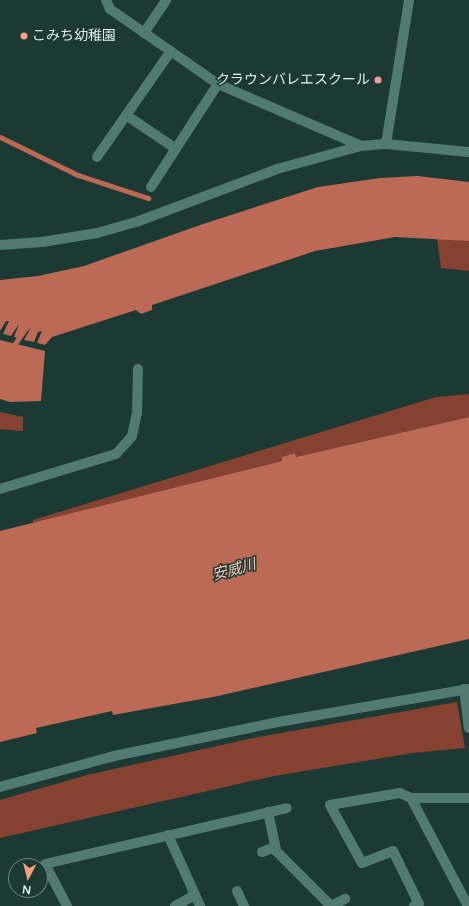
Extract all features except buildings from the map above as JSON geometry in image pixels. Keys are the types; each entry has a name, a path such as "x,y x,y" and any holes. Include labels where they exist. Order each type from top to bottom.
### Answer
{"street":[{"path":"106,0 110,9 218,84 361,146"},
{"path":"144,33 166,0"},
{"path":"386,144 409,0"},
{"path":"97,157 171,51"},
{"path":"151,187 218,84"},
{"path":"126,115 176,149"},
{"path":"0,245 42,242 97,233 139,221 277,169 361,146 386,144 469,152"},
{"path":"0,489 116,454 132,436 137,413 138,369"},
{"path":"0,788 153,748 278,722 467,689 469,728"},
{"path":"414,906 418,904 393,851 362,863 330,805 400,793 411,798 469,798"},
{"path":"411,798 468,906"},
{"path":"67,906 45,864 287,808"},
{"path":"268,812 276,851 331,906 345,898"},
{"path":"168,835 200,906"},
{"path":"262,852 275,847"},
{"path":"237,890 244,906"},
{"path":"175,906 195,895"}],"shaded area":[{"path":"437,238 469,241 469,271 441,268"},
{"path":"469,394 469,417 296,457 295,453 282,457 282,461 32,524 33,520 436,397"},
{"path":"0,412 23,417 23,431 0,429"},
{"path":"457,702 465,748 413,753 274,776 0,838 0,800 87,775 253,738"}],"water":[{"path":"418,176 469,182 469,241 395,237 315,251 152,305 152,310 141,314 136,310 52,337 45,345 37,343 42,331 38,332 34,342 24,340 31,327 21,339 14,337 19,324 11,336 3,334 9,321 6,321 0,331 0,280 38,276 84,266 203,224 318,187 380,178"},
{"path":"0,340 45,351 41,401 10,402 0,399"},
{"name":"安威川","path":"469,417 469,639 218,696 113,715 112,711 36,728 37,733 0,742 0,531 282,461 282,457 295,453 296,457"}],"waterway":[{"path":"0,137 78,175 148,198"},
{"path":"12,348 22,333"}],"place":[{"name":"こみち幼稚園","path":"24,36"},
{"name":"クラウンバレエスクール","path":"378,80"}]}
